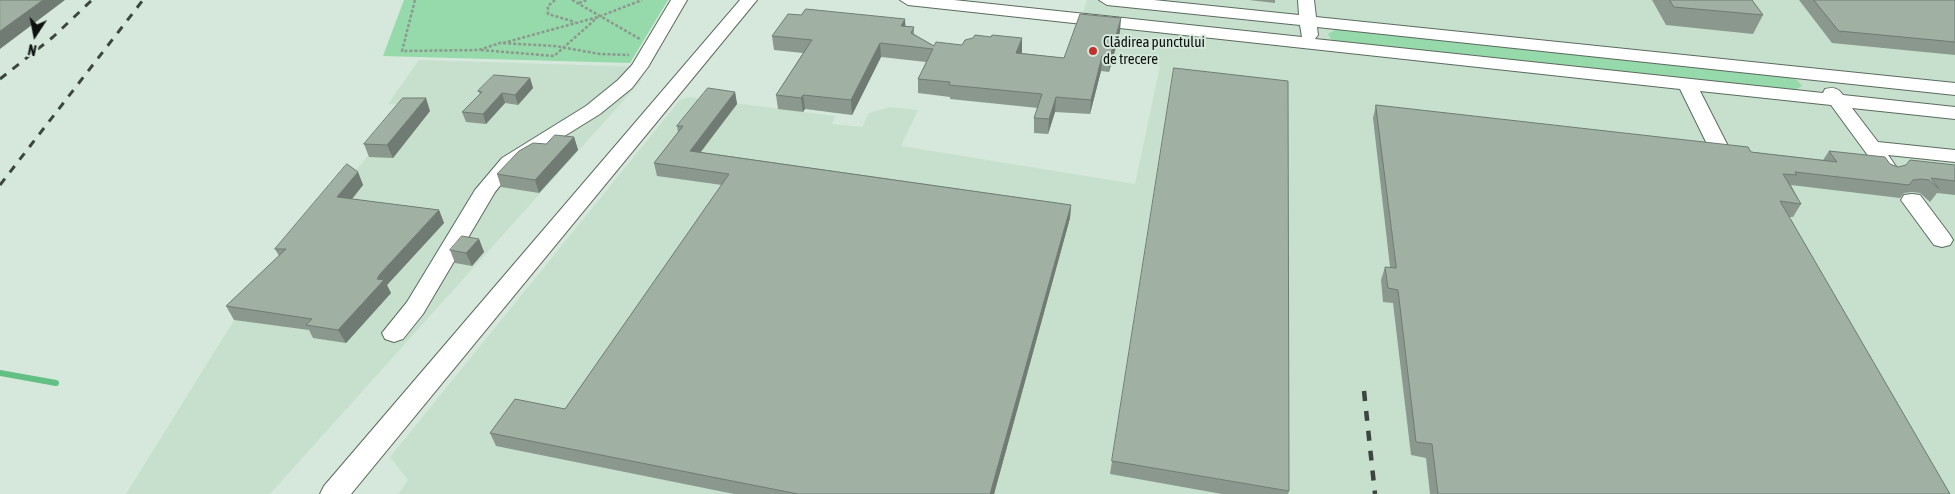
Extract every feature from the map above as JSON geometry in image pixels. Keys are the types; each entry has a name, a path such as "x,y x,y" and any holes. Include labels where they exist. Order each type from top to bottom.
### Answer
{"street":[{"path":"394,333 415,308 486,190 499,172 522,153 594,110 625,84 639,67 679,0"},
{"path":"719,36 729,12 729,0"},
{"path":"334,494 748,0"},
{"path":"908,0 992,4 1081,18 1955,113"},
{"path":"1107,0 1955,89"},
{"path":"1306,0 1309,43"},
{"path":"1817,74 1890,172"},
{"path":"1687,84 1719,148"},
{"path":"1872,147 1955,156"},
{"path":"1912,200 1942,240"}],"path":[{"path":"415,0 402,50 479,50 554,56 598,17"},
{"path":"556,0 548,6 548,14 575,22"},
{"path":"572,0 598,17 647,43"},
{"path":"578,4 588,0"},
{"path":"479,50 598,17 642,0"},
{"path":"500,44 565,47 600,54 632,55"}],"shaded area":[{"path":"1087,0 1955,0 1955,494 398,494 408,480 390,457 680,100 688,97 835,116 832,124 862,127 869,113 890,107 918,110 901,146 1135,184 1160,66 1112,59 1109,72 1065,66"},
{"path":"419,60 646,67 640,82 270,494 126,494 241,309 410,105 388,104"}],"green space":[{"path":"404,0 668,0 630,63 383,56"},
{"path":"1337,29 1788,76 1798,81 1802,86 1793,91 1339,43 1331,39 1328,34"}],"building":[{"path":"0,0 43,0 0,31"},
{"path":"1670,0 1752,0 1763,15 1674,7"},
{"path":"1814,0 1955,0 1955,42 1839,31"},
{"path":"806,9 905,19 901,26 914,27 911,33 934,46 936,42 962,45 965,40 973,38 975,35 991,37 992,35 1022,38 1016,53 1064,58 1080,14 1121,18 1110,57 1102,56 1091,100 1056,97 1049,119 1034,118 1042,94 949,85 950,82 918,79 933,49 880,43 851,100 803,95 801,98 776,95 812,40 772,36 788,14 801,15"},
{"path":"1174,68 1288,81 1289,491 1112,461"},
{"path":"494,75 530,78 515,95 502,93 483,114 462,112 482,92 478,91"},
{"path":"708,88 735,92 690,151 1071,205 990,494 798,494 490,433 515,399 565,409 729,174 654,163 683,126 677,126"},
{"path":"403,98 426,98 387,145 364,144"},
{"path":"1376,105 1748,147 1751,152 1837,162 1829,151 1885,157 1890,164 1898,167 1906,165 1910,160 1955,165 1955,181 1931,178 1939,189 1929,180 1921,179 1913,180 1909,185 1795,172 1797,175 1783,174 1801,204 1780,201 1950,494 1438,494 1432,444 1416,442 1398,290 1388,288 1385,267 1396,268"},
{"path":"555,135 574,137 535,180 497,174 519,151 533,143 546,144"},
{"path":"347,164 358,172 337,197 439,210 377,279 384,280 338,330 306,325 312,319 226,306 286,249 275,249"},
{"path":"462,236 479,239 466,253 450,250"}],"waterway":[{"path":"0,373 56,383"}],"railway":[{"path":"0,79 53,37 92,0"},
{"path":"0,185 143,0"},
{"path":"1364,391 1375,494"}],"place":[{"name":"Clădirea punctului de trecere","path":"1093,51"}]}
